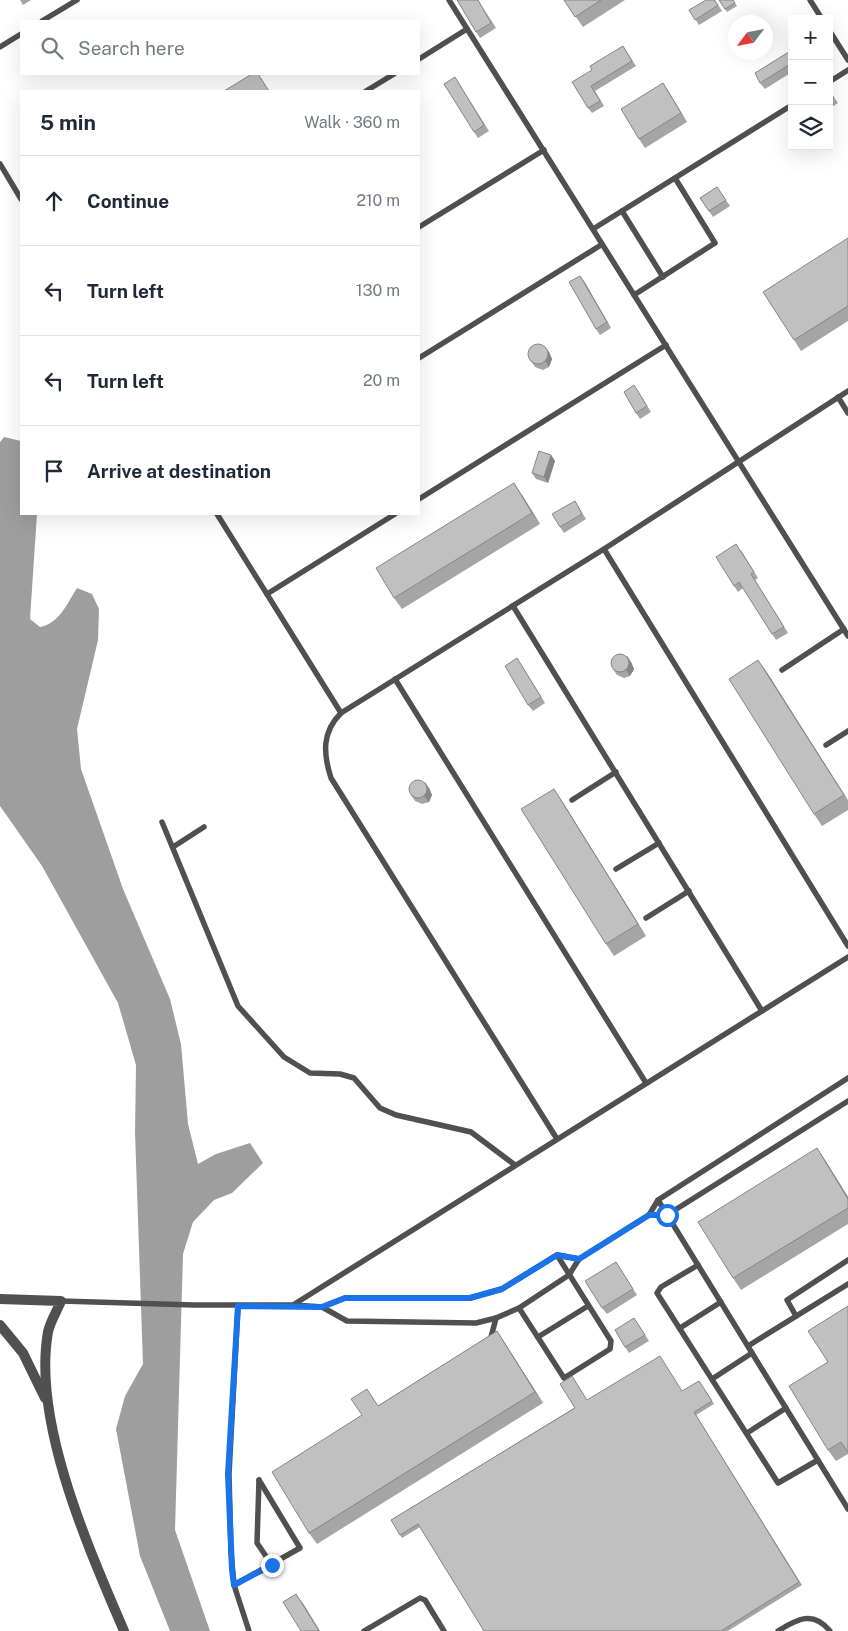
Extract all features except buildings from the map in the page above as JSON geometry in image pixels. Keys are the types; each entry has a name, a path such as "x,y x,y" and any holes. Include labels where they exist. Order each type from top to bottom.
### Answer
{"street":[{"path":"0,1299 61,1301 48,1330 46,1351 48,1403 52,1434 86,1535 124,1631"},
{"path":"0,1325 23,1353 48,1403"}],"lane":[{"path":"44,20 76,0"},
{"path":"449,0 848,636"},
{"path":"810,0 819,15"},
{"path":"420,58 467,29"},
{"path":"0,47 20,35"},
{"path":"833,36 848,60"},
{"path":"833,79 848,70"},
{"path":"368,90 392,75"},
{"path":"593,230 788,108"},
{"path":"420,225 544,150"},
{"path":"0,164 20,196"},
{"path":"634,295 715,244 675,178"},
{"path":"622,211 663,277"},
{"path":"420,357 601,245"},
{"path":"420,498 666,345"},
{"path":"557,1139 331,778 326,761 324,741 331,723 341,712 604,549 848,391"},
{"path":"838,397 848,413"},
{"path":"218,515 341,712"},
{"path":"267,594 393,515"},
{"path":"604,549 848,946"},
{"path":"513,606 762,1010"},
{"path":"782,670 844,629"},
{"path":"395,679 646,1083"},
{"path":"826,745 848,731"},
{"path":"572,800 616,772"},
{"path":"162,822 238,1006 284,1057 310,1073 340,1074 354,1078 380,1108 396,1115 471,1132 516,1166"},
{"path":"173,847 204,827"},
{"path":"616,869 658,843"},
{"path":"646,918 689,891"},
{"path":"293,1305 848,957"},
{"path":"61,1301 322,1307 347,1321 476,1323 496,1318 519,1308 569,1275 579,1259 649,1215 658,1200 848,1078"},
{"path":"649,1215 667,1215 848,1101"},
{"path":"658,1200 848,1510"},
{"path":"322,1307 345,1298 470,1298 502,1289 557,1255 579,1259"},
{"path":"519,1308 564,1378 610,1350 612,1345 557,1255"},
{"path":"796,1316 787,1300 848,1260"},
{"path":"698,1265 658,1290 680,1328 778,1483 818,1460"},
{"path":"748,1346 848,1284"},
{"path":"680,1328 721,1302"},
{"path":"238,1306 228,1474 234,1585 249,1631"},
{"path":"538,1337 588,1306"},
{"path":"489,1344 496,1318"},
{"path":"712,1379 752,1353"},
{"path":"747,1433 786,1408"},
{"path":"234,1585 272,1565 300,1548 259,1480 257,1543 272,1565"},
{"path":"364,1631 420,1598 425,1600 444,1631"},
{"path":"778,1631 796,1619 807,1618 818,1620 830,1631"}],"shaded area":[{"path":"4,437 20,441 20,515 37,515 30,619 40,627 53,622 62,612 77,588 92,594 99,609 98,640 77,729 81,769 123,889 170,999 181,1044 188,1124 198,1164 216,1154 250,1143 263,1163 232,1193 214,1200 193,1222 183,1254 175,1530 210,1631 170,1631 140,1556 116,1429 125,1396 143,1364 135,1132 136,1065 118,1003 42,866 0,806 0,442"}],"route":[{"path":"272,1565 234,1585 228,1474 238,1306 293,1305 322,1307 345,1298 470,1298 485,1295 502,1289 557,1255 579,1259 649,1215 667,1215"}]}
